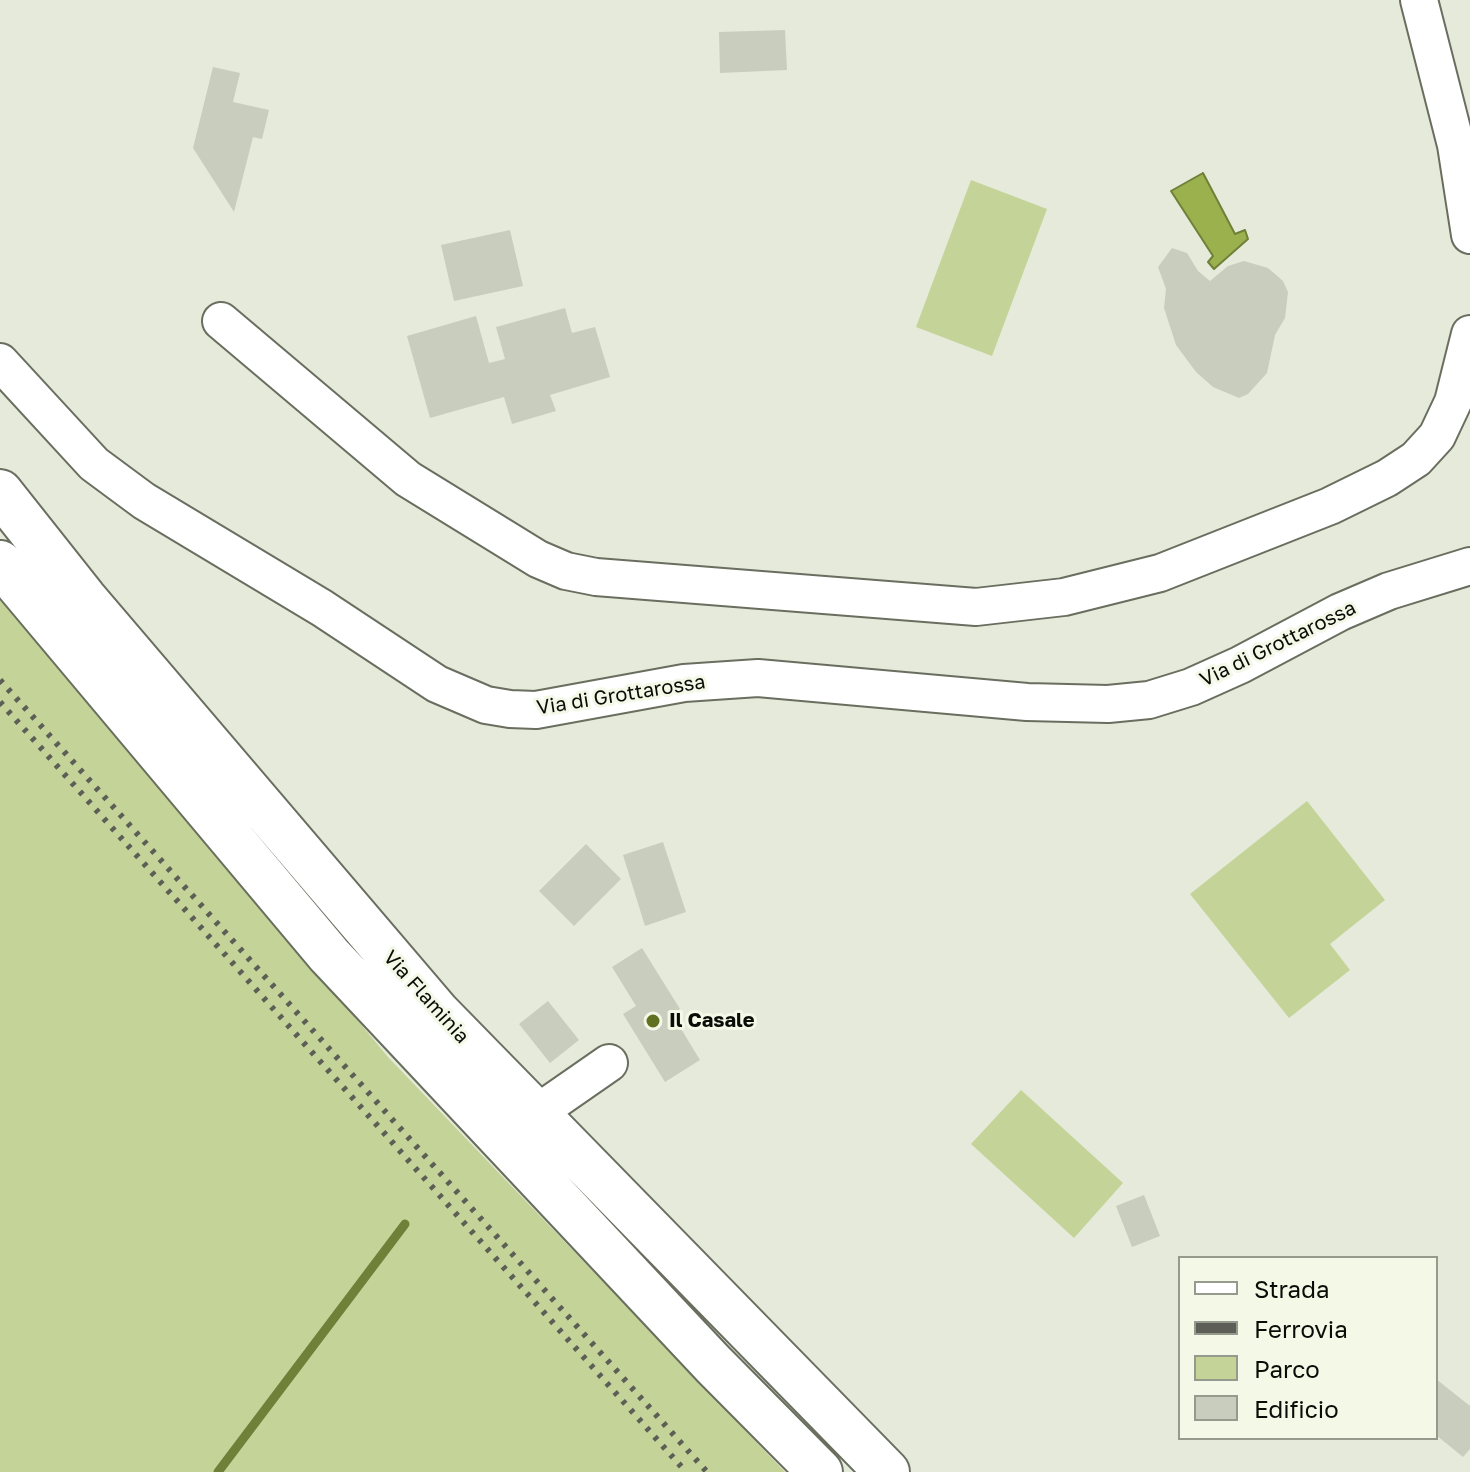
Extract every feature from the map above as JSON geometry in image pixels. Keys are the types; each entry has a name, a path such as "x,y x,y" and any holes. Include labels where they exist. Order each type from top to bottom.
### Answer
{"highway":[{"name":"Via Flaminia","path":"0,492 84,598 418,990 887,1472"},
{"path":"0,563 329,955 713,1364 820,1472"}],"street":[{"path":"1419,0 1456,145 1470,235"},
{"path":"221,321 423,489 538,559 566,571 596,577 951,606 1031,602 1102,589 1189,563 1371,487 1403,469 1464,419 1469,345"},
{"name":"Via di Grottarossa","path":"0,362 72,442 116,482 322,608 437,684 486,705 510,709 536,710 684,683 758,678 1027,702 1108,704 1149,700 1191,687 1240,665 1340,612 1389,591 1470,566"},
{"path":"537,1113 609,1063"}],"green space":[{"path":"971,180 1047,209 992,356 916,327"},
{"path":"0,590 388,1057 785,1472 0,1472"},
{"path":"1307,801 1385,900 1330,944 1350,970 1289,1018 1190,894"},
{"path":"1021,1090 1123,1183 1074,1238 971,1144"}],"shaded area":[{"path":"1203,173 1235,234 1245,230 1248,239 1214,269 1208,262 1213,256 1171,191"}],"building":[{"path":"785,30 787,70 720,73 719,32"},
{"path":"213,67 240,73 233,102 269,110 262,139 253,137 234,212 193,148"},
{"path":"510,230 523,286 454,301 441,245"},
{"path":"1172,248 1187,253 1198,271 1210,281 1228,266 1244,261 1268,268 1283,281 1288,292 1285,318 1275,335 1267,373 1248,394 1239,398 1213,387 1196,372 1176,345 1164,308 1166,289 1158,267"},
{"path":"565,308 572,333 595,327 610,377 550,395 556,411 512,424 504,397 430,418 407,336 476,316 489,363 505,359 496,327"},
{"path":"663,842 686,912 645,926 623,855"},
{"path":"586,844 621,879 574,926 539,891"},
{"path":"642,948 680,1009 672,1014 700,1060 665,1082 623,1014 636,1006 612,967"},
{"path":"548,1001 579,1040 550,1063 519,1024"},
{"path":"1144,1195 1160,1236 1132,1247 1116,1206"},
{"path":"1438,1381 1470,1406 1470,1449 1463,1457 1438,1437"}],"waterway":[{"path":"218,1472 405,1224"}],"railway":[{"path":"0,680 707,1472"},
{"path":"0,702 686,1472"}],"place":[{"name":"Il Casale","path":"653,1021"}]}
